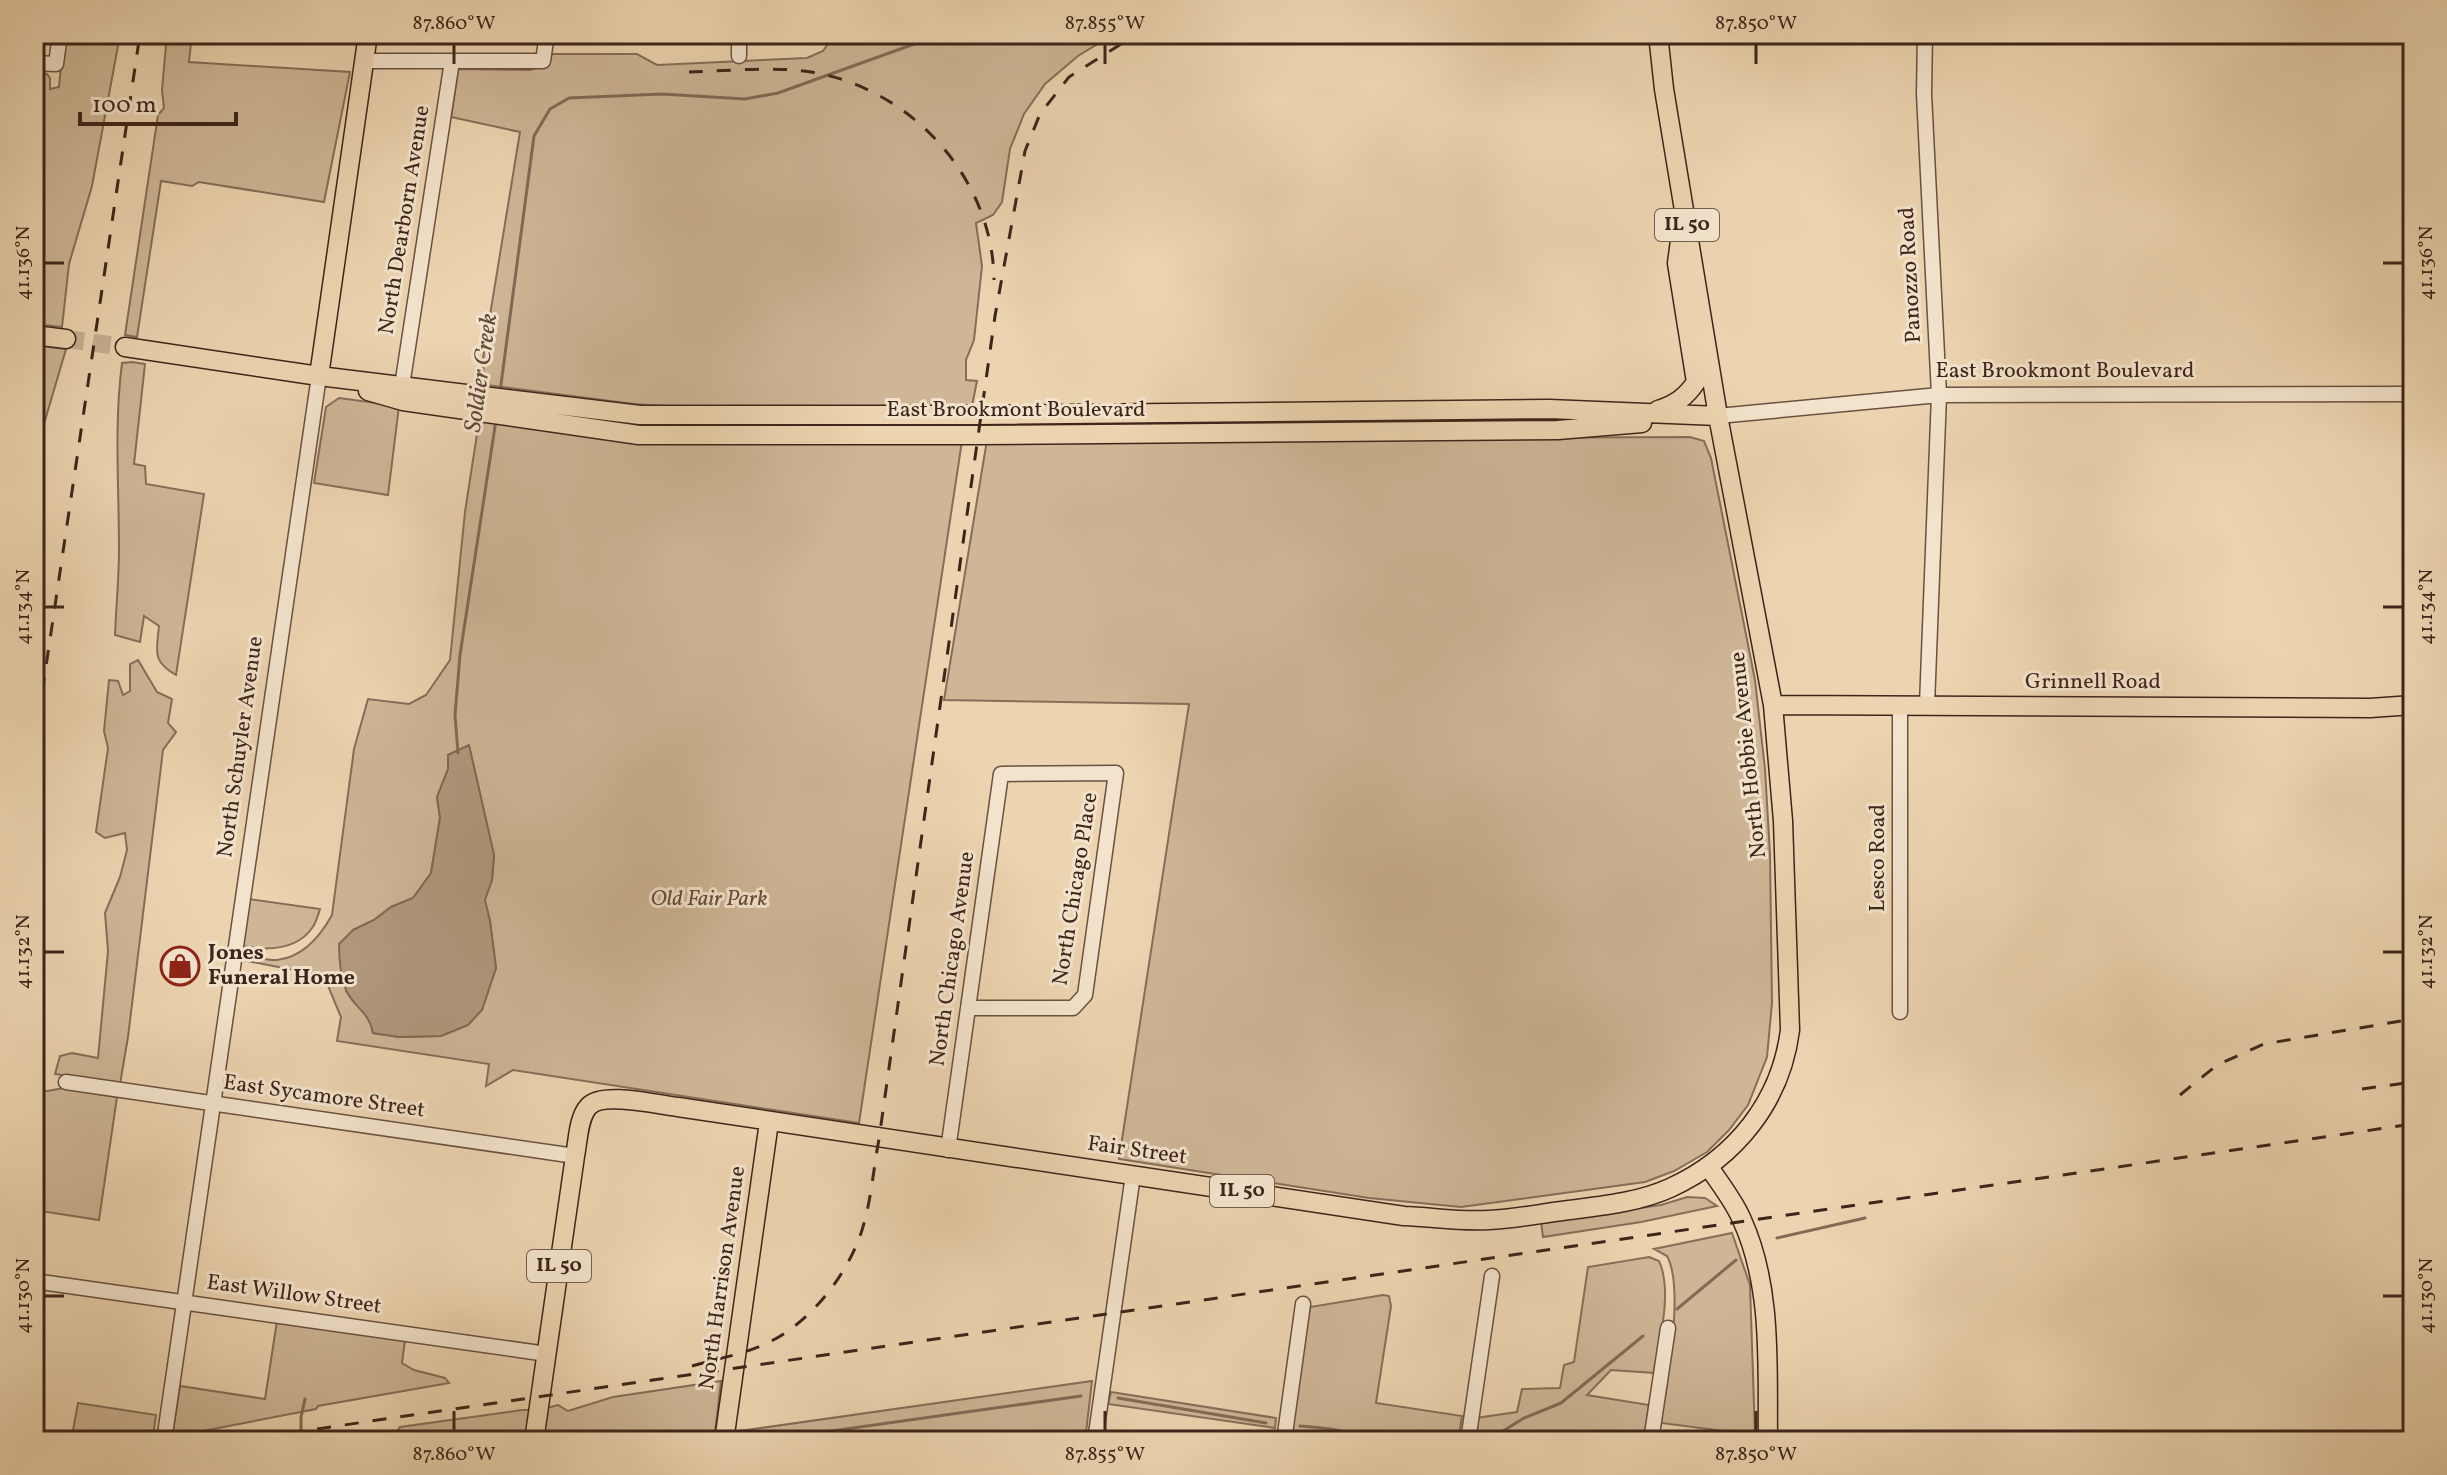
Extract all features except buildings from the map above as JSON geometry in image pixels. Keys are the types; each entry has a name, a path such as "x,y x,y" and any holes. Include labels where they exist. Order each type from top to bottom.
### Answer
{"main road":[{"name":"North Schuyler Avenue","path":"319,376 368,34"},
{"name":"North Hobbie Avenue","path":"1658,34 1718,416 1773,705 1783,821 1789,1040 1783,1068 1765,1107 1740,1139 1709,1167"},
{"path":"1647,413 1673,406 1696,382 1677,263 1684,211"},
{"path":"34,335 66,339"},
{"name":"East Brookmont Boulevard","path":"125,347 402,386 639,435 1558,430 1718,416"},
{"name":"East Brookmont Boulevard","path":"319,376 400,400 484,404"},
{"name":"East Brookmont Boulevard","path":"510,408 640,415 1549,409 1718,416"},
{"name":"Grinnell Road","path":"1773,705 2338,708 2413,705"},
{"name":"Fair Street","path":"575,1156 583,1117 589,1105 613,1099 1404,1216 1489,1220 1615,1204 1668,1189 1709,1167"},
{"name":"North Harrison Avenue","path":"724,1441 769,1122"},
{"name":"IL 50","path":"534,1441 575,1156"},
{"path":"1709,1167 1742,1220 1756,1261 1766,1325 1768,1441"}],"street":[{"path":"34,63 56,64 60,34"},
{"path":"364,61 543,61 547,34"},
{"path":"739,34 739,56"},
{"name":"Panozzo Road","path":"1925,34 1924,94 1939,395 1927,705"},
{"name":"North Dearborn Avenue","path":"402,386 452,61"},
{"name":"North Schuyler Avenue","path":"164,1441 319,376"},
{"name":"East Brookmont Boulevard","path":"1718,416 1939,395 2413,394"},
{"name":"Lesco Road","path":"1900,705 1900,1012"},
{"name":"North Chicago Avenue","path":"948,1150 1001,774 1116,773"},
{"name":"North Chicago Place","path":"969,1008 1073,1008 1085,995 1116,773"},
{"name":"East Sycamore Street","path":"66,1082 575,1156"},
{"path":"1095,1441 1133,1175"},
{"path":"1468,1441 1492,1276"},
{"name":"East Willow Street","path":"34,1281 547,1354"},
{"path":"1284,1441 1303,1304"},
{"path":"1651,1441 1668,1328"}],"green space":[{"path":"64,34 120,35 92,186 69,264 62,327 34,324 34,71 47,74 50,89 59,87"},
{"path":"167,34 192,34 189,62 350,72 324,202 199,182 192,186 161,181 137,337 125,335 158,115 164,108 162,90"},
{"path":"835,34 1114,34 1078,56 1045,84 1024,114 1010,149 1002,202 993,215 976,223 982,266 974,340 966,360 966,380 977,381 972,406 681,407 487,385 482,364 520,132 451,117 458,69 530,70 548,64 552,54 637,54 657,65 807,58 823,51"},
{"path":"34,345 66,349 34,458"},
{"path":"122,363 145,364 134,464 145,466 146,484 204,494 176,675 159,660 159,626 144,616 140,642 115,635 119,560 120,386"},
{"path":"339,398 399,406 388,495 314,483 326,407"},
{"name":"Old Fair Park","path":"479,421 962,441 859,1123 513,1070 486,1086 489,1064 337,1041 341,1017 324,976 242,960 248,957 277,960 295,955 317,937 332,915 354,749 368,699 409,704 426,695 450,660 465,512","holes":["469,746 494,855 492,880 484,900 496,968 482,1009 468,1025 441,1036 399,1037 373,1033 370,1018 346,991 353,930 391,907 413,898 431,873 440,818 437,797 448,769 448,755"]},
{"path":"1690,437 1704,441 1711,458 1755,680 1770,854 1772,1003 1767,1057 1748,1105 1729,1130 1707,1152 1674,1171 1645,1182 1461,1207 1369,1198 1119,1159 1189,704 944,700 987,440"},
{"path":"138,660 157,692 172,699 168,723 176,732 163,750 120,1084 55,1074 60,1056 72,1053 98,1058 108,951 105,913 127,850 125,833 105,838 96,832 108,748 104,731 109,680 118,681 123,695 130,691 130,664"},
{"path":"249,899 320,909 313,926 298,941 280,947 252,948 243,946"},
{"path":"63,1088 117,1097 99,1220 34,1210 34,1113 37,1093"},
{"path":"1687,1197 1705,1198 1717,1206 1641,1222 1543,1237 1541,1222 1661,1205"},
{"path":"1732,1233 1750,1285 1755,1435 1661,1423 1673,1337 1674,1291 1667,1256 1654,1249"},
{"path":"1649,1257 1659,1261 1665,1287 1664,1317 1654,1373 1611,1370 1587,1395 1649,1405 1644,1441 1473,1441 1476,1418 1517,1412 1522,1389 1560,1388 1564,1365 1574,1362 1588,1267"},
{"path":"1389,1296 1391,1306 1376,1403 1462,1416 1458,1441 1287,1441 1310,1307"},
{"path":"277,1321 405,1340 402,1363 414,1370 445,1378 449,1383 318,1406 316,1409 172,1437 180,1386 265,1399"},
{"path":"721,1381 714,1441 541,1441 546,1408 558,1405 568,1411 613,1397"},
{"path":"1092,1381 1085,1441 739,1441 740,1431"},
{"path":"1111,1392 1276,1418 1275,1428 1108,1404"},
{"path":"78,1403 156,1415 153,1437 71,1441"},
{"path":"532,1410 528,1441 328,1441 396,1433 400,1427"}],"shaded area":[{"path":"469,745 494,855 492,880 485,900 496,968 482,1010 468,1025 441,1036 399,1037 373,1033 365,1014 346,990 340,967 339,944 353,930 391,907 413,898 431,873 440,818 437,797 448,769 448,755"}],"waterway":[{"name":"Soldier Creek","path":"500,392 534,136 550,109 569,98 662,94 745,99 778,93 942,34"},
{"name":"Soldier Creek","path":"458,753 455,715 460,655 496,420"},
{"path":"1777,1238 1865,1218"},
{"path":"1677,1309 1736,1260"},
{"path":"1487,1441 1524,1418 1561,1403 1643,1336"},
{"path":"760,1441 1081,1396"},
{"path":"1118,1398 1266,1423"},
{"name":"Soldier Creek","path":"301,1441 305,1399"},
{"path":"1300,1426 1341,1431 1364,1441"}],"tunnel":[{"path":"66,339 125,347"}],"railway":[{"path":"34,747 140,34"},
{"path":"692,1366 754,1348 779,1337 794,1326 834,1285 860,1236 879,1139 995,316 1025,151 1040,114 1069,77 1137,34"},
{"path":"689,72 766,69 811,72 848,81 882,97 913,118 940,144 962,174 979,207 990,242 994,280"},
{"path":"2180,1095 2217,1065 2264,1044 2413,1019"},
{"path":"2362,1089 2413,1082"},
{"path":"234,1441 2413,1124"}],"place":[{"name":"Jones Funeral Home","path":"180,966"}]}
